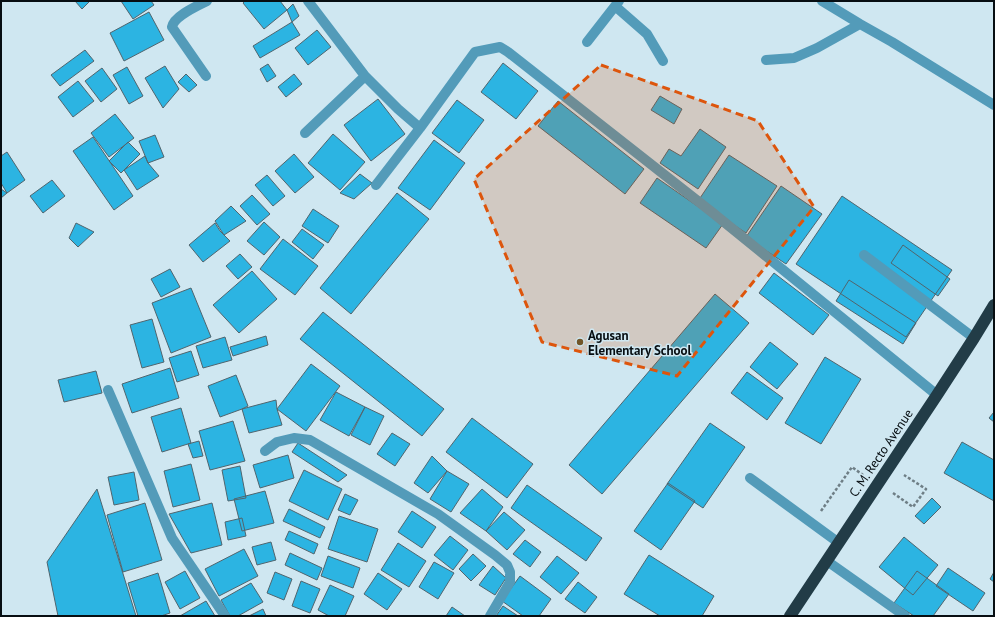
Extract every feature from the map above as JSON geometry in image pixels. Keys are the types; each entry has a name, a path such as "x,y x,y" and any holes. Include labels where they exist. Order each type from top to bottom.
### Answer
{"highway":[{"name":"C. M. Recto Avenue","path":"790,616 937,395 994,305"}],"street":[{"path":"206,76 172,27 173,23 178,18 207,1"},
{"path":"308,1 365,76 398,109 420,128"},
{"path":"822,1 994,105"},
{"path":"587,42 617,4 647,34 663,61"},
{"path":"766,60 794,58 817,48 860,24"},
{"path":"376,185 420,128 475,52 500,47 713,213 937,395"},
{"path":"305,133 365,76"},
{"path":"864,255 974,338"},
{"path":"108,390 172,538 224,616"},
{"path":"265,451 277,442 294,438 310,440 438,514 495,555 507,565 510,572 510,582 490,616"},
{"path":"750,478 839,543"},
{"path":"827,561 905,616"}],"path":[{"path":"890,466 926,489 913,507"},
{"path":"812,524 852,467"}],"highlighted area":[{"path":"601,65 758,121 814,207 677,376 542,342 474,179"}],"building":[{"path":"75,1 90,1 82,9"},
{"path":"121,1 151,1 154,5 133,19"},
{"path":"245,1 280,1 287,10 264,29 243,3"},
{"path":"293,4 299,16 292,22 287,10"},
{"path":"149,12 164,40 124,61 110,33"},
{"path":"292,22 300,35 260,58 253,46"},
{"path":"317,30 331,47 308,65 295,48"},
{"path":"85,50 94,61 60,86 51,75"},
{"path":"503,63 538,91 516,119 481,92"},
{"path":"268,64 276,76 267,82 260,69"},
{"path":"165,66 179,89 163,108 145,78"},
{"path":"127,67 143,96 129,104 113,75"},
{"path":"102,68 117,89 101,102 85,81"},
{"path":"186,74 197,85 189,92 178,82"},
{"path":"294,74 302,84 286,97 278,87"},
{"path":"78,81 94,101 73,117 58,97"},
{"path":"660,96 682,109 674,124 651,110"},
{"path":"378,99 405,134 371,161 344,125"},
{"path":"457,100 484,120 459,153 432,133"},
{"path":"558,101 644,169 625,194 538,126"},
{"path":"115,114 134,138 109,157 91,133"},
{"path":"700,129 726,147 698,189 660,163 669,149 681,156"},
{"path":"333,134 365,162 340,190 308,163"},
{"path":"155,135 164,157 148,163 139,141"},
{"path":"93,137 133,196 114,210 73,151"},
{"path":"434,140 465,163 430,210 398,188"},
{"path":"128,142 140,154 121,173 109,161"},
{"path":"7,152 25,180 7,193 1,183 1,156"},
{"path":"294,154 314,177 295,193 275,171"},
{"path":"729,155 777,186 746,233 698,201"},
{"path":"145,156 148,163 159,176 137,190 124,170"},
{"path":"360,174 372,183 354,199 340,193"},
{"path":"267,175 285,196 273,206 255,185"},
{"path":"657,178 723,224 706,248 640,203"},
{"path":"52,180 65,196 43,213 30,196"},
{"path":"781,186 822,214 786,264 746,237"},
{"path":"1,189 7,193 1,198"},
{"path":"397,193 429,219 351,314 320,288"},
{"path":"252,195 270,214 257,225 240,206"},
{"path":"842,196 952,270 906,337 796,264"},
{"path":"231,206 246,221 224,235 215,221"},
{"path":"313,209 339,226 328,243 302,226"},
{"path":"264,222 280,237 264,255 247,241"},
{"path":"76,223 94,232 78,247 69,238"},
{"path":"215,223 220,231 230,241 203,262 189,245"},
{"path":"302,229 324,245 313,259 292,242"},
{"path":"283,239 318,266 295,295 260,269"},
{"path":"903,245 950,279 938,296 891,263"},
{"path":"240,254 252,267 238,279 226,266"},
{"path":"170,269 180,287 161,297 151,279"},
{"path":"252,271 277,299 239,333 213,305"},
{"path":"774,273 829,315 813,335 759,293"},
{"path":"849,280 916,323 903,344 836,301"},
{"path":"191,288 211,337 171,353 152,303"},
{"path":"715,294 749,323 602,494 569,465"},
{"path":"323,312 444,409 422,436 300,339"},
{"path":"152,319 164,362 142,368 130,325"},
{"path":"266,336 268,345 233,356 230,347"},
{"path":"225,337 232,360 203,368 196,346"},
{"path":"770,342 798,364 777,389 750,367"},
{"path":"191,351 199,375 177,382 169,358"},
{"path":"825,357 861,379 821,444 785,423"},
{"path":"311,364 340,386 306,431 277,409"},
{"path":"170,368 179,398 132,413 122,384"},
{"path":"96,371 102,393 64,402 58,380"},
{"path":"747,372 783,398 767,420 731,393"},
{"path":"236,375 248,406 220,417 208,386"},
{"path":"336,392 365,407 349,436 320,420"},
{"path":"276,400 282,425 249,433 242,409"},
{"path":"365,407 384,416 370,445 351,435"},
{"path":"181,408 191,443 162,452 151,417"},
{"path":"994,412 994,422 989,418"},
{"path":"472,418 533,464 507,498 446,452"},
{"path":"233,421 245,461 210,470 199,431"},
{"path":"710,423 745,447 703,508 667,484"},
{"path":"392,433 410,444 395,466 377,454"},
{"path":"199,441 203,456 193,458 188,444"},
{"path":"962,442 994,460 994,501 944,473"},
{"path":"298,443 347,475 338,482 292,452"},
{"path":"288,455 294,478 260,488 253,465"},
{"path":"432,456 447,471 428,493 414,483"},
{"path":"191,464 200,500 173,507 164,471"},
{"path":"240,466 246,498 228,501 222,470"},
{"path":"304,470 342,489 328,520 289,501"},
{"path":"447,471 469,484 451,512 430,499"},
{"path":"134,472 139,500 114,505 108,477"},
{"path":"668,483 695,501 661,550 634,531"},
{"path":"527,485 602,538 586,561 511,508"},
{"path":"97,489 136,616 58,616 47,562"},
{"path":"482,489 503,507 486,531 460,513"},
{"path":"265,491 274,523 242,531 234,499"},
{"path":"345,494 358,500 350,515 338,510"},
{"path":"932,498 941,507 924,524 915,516"},
{"path":"145,503 162,560 123,572 107,515"},
{"path":"212,503 222,545 191,553 169,514"},
{"path":"289,509 325,527 320,538 283,521"},
{"path":"412,511 436,527 422,548 398,532"},
{"path":"504,512 525,530 507,550 486,531"},
{"path":"339,516 378,529 367,562 328,549"},
{"path":"242,518 246,536 228,540 225,522"},
{"path":"289,531 318,544 314,554 285,540"},
{"path":"450,536 468,550 453,570 434,555"},
{"path":"904,537 938,565 913,595 879,567"},
{"path":"525,540 541,552 530,567 513,554"},
{"path":"271,542 276,560 257,565 252,547"},
{"path":"398,543 426,561 409,587 381,570"},
{"path":"244,549 258,576 219,596 205,569"},
{"path":"290,553 322,568 317,580 285,565"},
{"path":"473,554 486,566 471,581 459,569"},
{"path":"649,555 714,596 702,616 660,616 624,594"},
{"path":"328,556 360,568 353,588 321,576"},
{"path":"557,556 579,573 561,594 540,577"},
{"path":"434,562 454,573 438,599 419,587"},
{"path":"493,566 506,578 495,595 479,585"},
{"path":"948,568 985,593 973,611 936,586"},
{"path":"185,571 200,598 180,609 165,582"},
{"path":"917,571 949,594 933,616 914,616 894,603"},
{"path":"275,572 292,579 284,600 267,593"},
{"path":"994,572 994,582 990,579"},
{"path":"158,573 170,613 161,616 138,616 128,583"},
{"path":"378,573 402,589 387,610 364,594"},
{"path":"520,576 551,599 539,616 523,616 502,601"},
{"path":"301,581 320,589 310,613 292,606"},
{"path":"578,582 597,597 585,613 565,599"},
{"path":"251,583 263,602 238,616 230,616 221,600"},
{"path":"330,585 354,596 345,616 329,616 318,610"},
{"path":"206,601 215,616 180,616"},
{"path":"503,606 518,616 496,616"},
{"path":"452,607 465,616 446,616"},
{"path":"263,609 266,616 249,616"}],"place":[{"name":"Agusan Elementary School","path":"580,342"}]}
